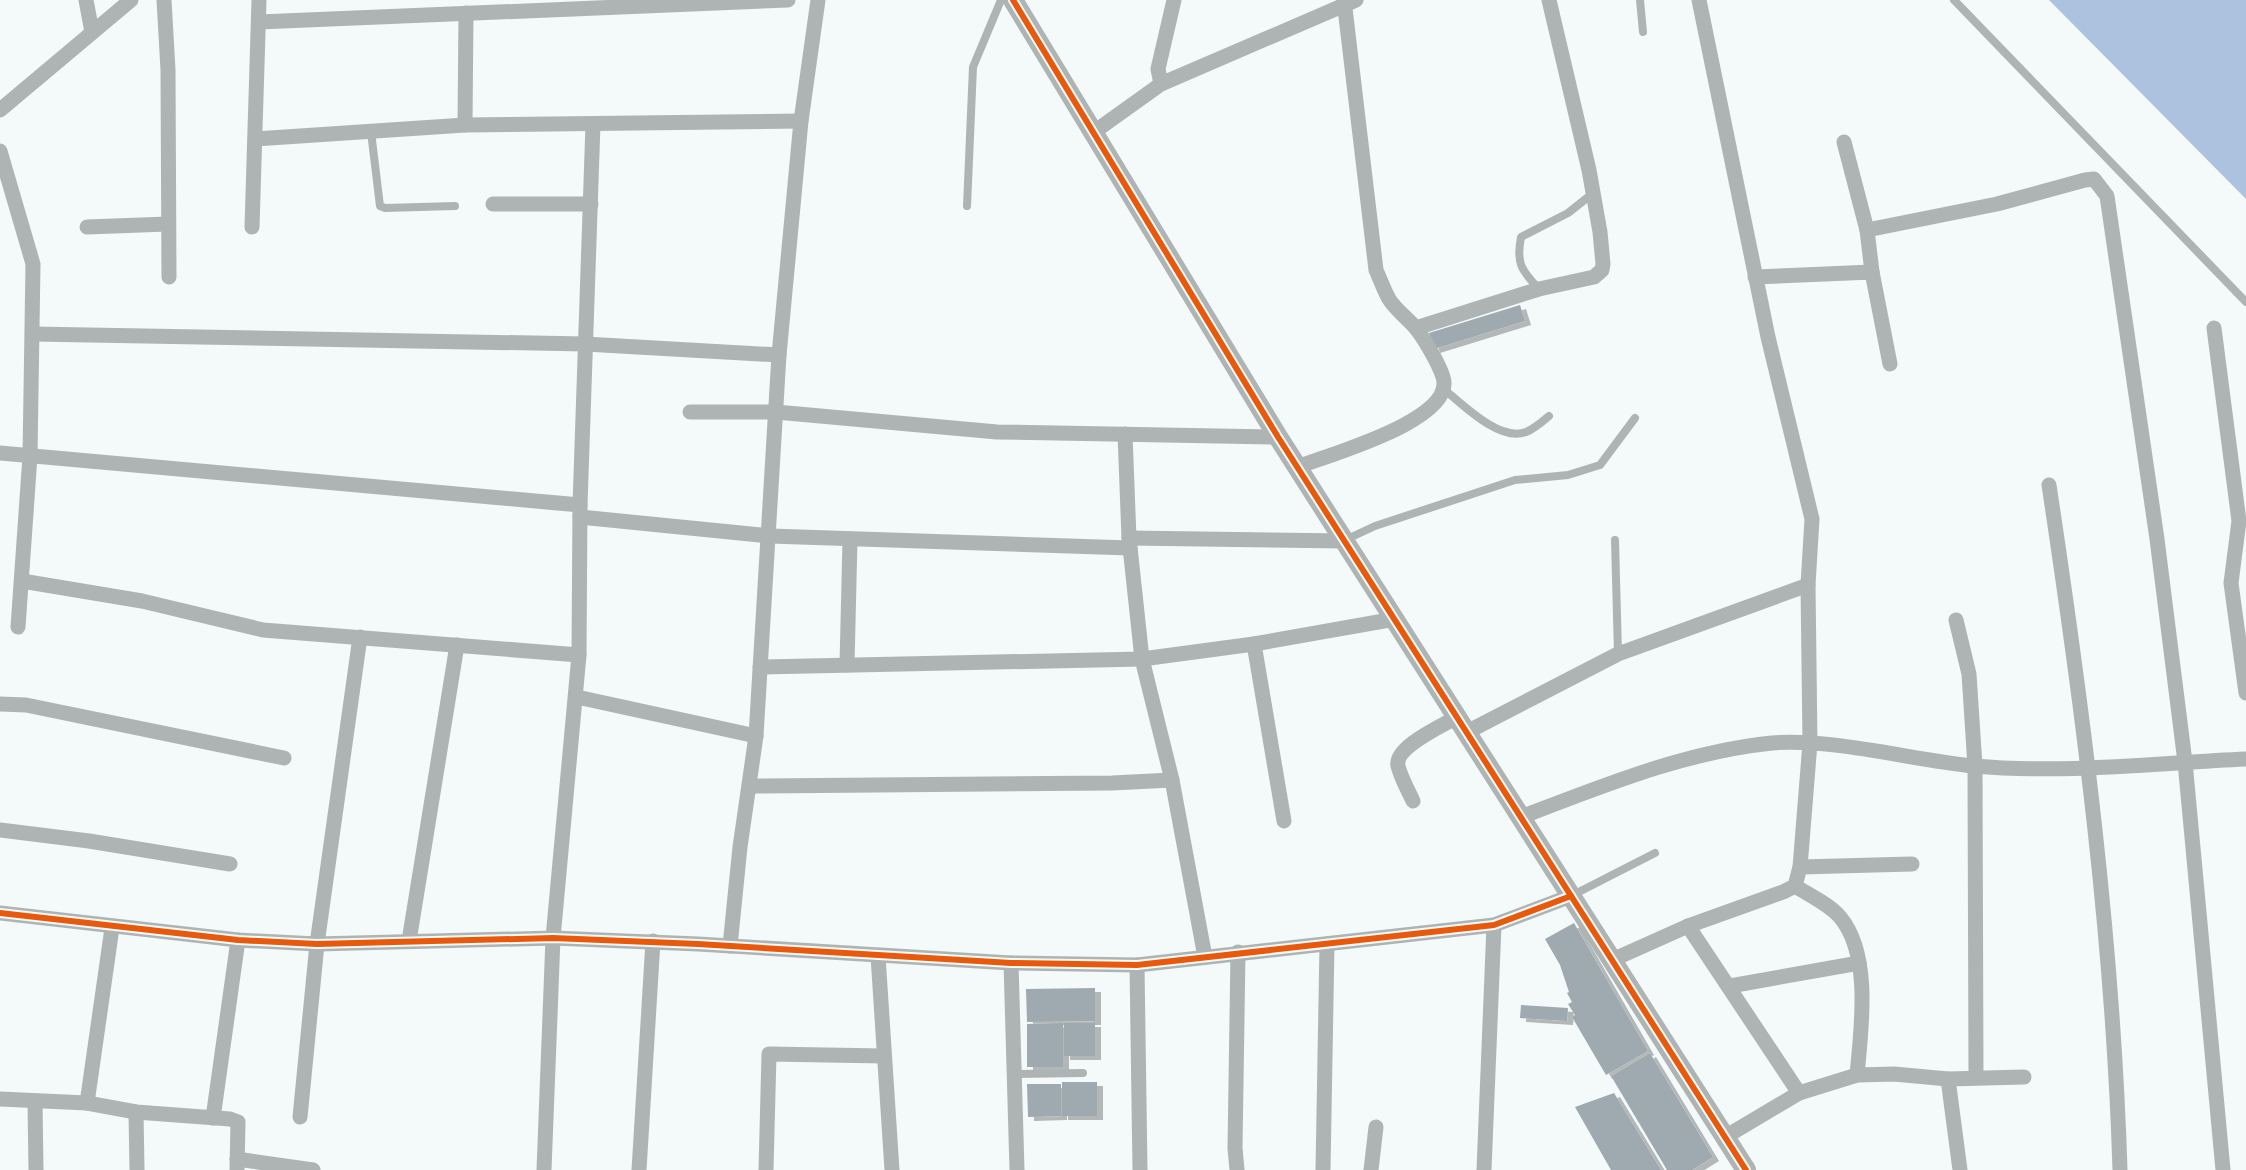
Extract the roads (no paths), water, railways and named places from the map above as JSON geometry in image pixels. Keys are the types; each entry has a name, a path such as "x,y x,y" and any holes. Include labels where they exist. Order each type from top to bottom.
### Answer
{"street":[{"path":"86,0 92,32"},
{"path":"0,110 131,0"},
{"path":"164,0 168,70 169,276"},
{"path":"252,227 259,0"},
{"path":"259,22 466,14 589,5 778,0"},
{"path":"730,946 740,847 756,736 770,536 779,355 801,121 818,0"},
{"path":"1161,84 1158,69 1174,0"},
{"path":"1416,328 1539,289 1594,277 1602,270 1604,264 1600,232 1589,170 1549,0"},
{"path":"1699,0 1755,276 1812,519 1808,585 1809,743 1800,867 1794,886"},
{"path":"1015,1 1278,436 1746,1170"},
{"path":"1094,132 1161,84 1348,2 1376,270 1390,300 1416,328 1444,377 1445,390 1441,398 1426,412 1400,429 1298,467"},
{"path":"465,125 466,14"},
{"path":"255,139 465,125 801,121"},
{"path":"544,1170 553,938 577,698 580,511 593,124"},
{"path":"1844,142 1867,230 1872,272 1890,364"},
{"path":"0,151 33,264 30,456 18,627"},
{"path":"1867,230 1997,204 2085,180 2094,179 2107,196 2157,539 2185,762 2223,1170"},
{"path":"493,204 591,204"},
{"path":"87,227 168,224"},
{"path":"1755,276 1872,272"},
{"path":"2214,328 2239,521 2231,583 2246,693"},
{"path":"33,334 585,344 779,355"},
{"path":"690,412 776,412 996,432 1278,436"},
{"path":"1125,434 1129,543 1142,658 1172,780 1205,957"},
{"path":"0,453 580,511 770,536 1129,543 1344,541"},
{"path":"2049,484 2088,768 2117,1066 2120,1170"},
{"path":"847,665 850,539"},
{"path":"22,581 142,601 263,630 579,655"},
{"path":"1413,801 1397,765 1400,755 1410,745 1618,654 1808,585"},
{"path":"760,667 1142,658 1254,644 1395,619"},
{"path":"1956,620 1969,674 1975,766 1976,1077"},
{"path":"300,1117 317,944 360,637"},
{"path":"1254,644 1284,821"},
{"path":"410,941 457,645"},
{"path":"577,698 756,736"},
{"path":"0,704 26,705 284,758"},
{"path":"1521,817 1663,764 1772,743 1809,743 1975,766 2088,768 2246,759"},
{"path":"750,786 1112,783 1172,780"},
{"path":"0,830 89,841 230,864"},
{"path":"1800,867 1912,864"},
{"path":"1612,960 1688,926 1794,886"},
{"path":"1794,886 1841,918 1859,963 1862,1011 1857,1075"},
{"path":"0,913 112,928 238,940 317,944 553,938 653,941 1011,963 1137,965 1494,925 1571,896"},
{"path":"1484,1170 1494,925"},
{"path":"1688,926 1799,1093"},
{"path":"87,1103 112,928"},
{"path":"213,1118 238,940"},
{"path":"639,1170 653,941"},
{"path":"1323,1170 1327,944"},
{"path":"1238,952 1235,1148 1238,1170"},
{"path":"878,956 892,1170"},
{"path":"1011,963 1017,1170"},
{"path":"1730,986 1859,963"},
{"path":"1137,965 1140,1170"},
{"path":"765,1170 769,1054 884,1056"},
{"path":"1725,1137 1799,1093 1857,1075 1894,1074 1948,1079 2024,1077"},
{"path":"1948,1079 1960,1170"},
{"path":"0,1099 87,1103 136,1112 238,1122 237,1164 313,1170"},
{"path":"35,1102 36,1170"},
{"path":"136,1112 137,1170"},
{"path":"1371,1170 1376,1127"}],"lane":[{"path":"1640,0 1643,32"},
{"path":"1954,0 2246,303"},
{"path":"967,206 973,67 1015,1"},
{"path":"371,132 380,206 385,208 455,206"},
{"path":"1539,289 1528,278 1517,257 1521,237 1568,213 1592,194"},
{"path":"1445,390 1488,424 1508,433 1524,433 1549,416"},
{"path":"1344,541 1375,526 1515,480 1568,475 1600,465 1635,418"},
{"path":"1615,540 1618,654"},
{"path":"1571,896 1654,853"},
{"path":"1014,1074 1083,1073"}],"water":[{"path":"2049,0 2246,0 2246,199"}]}
